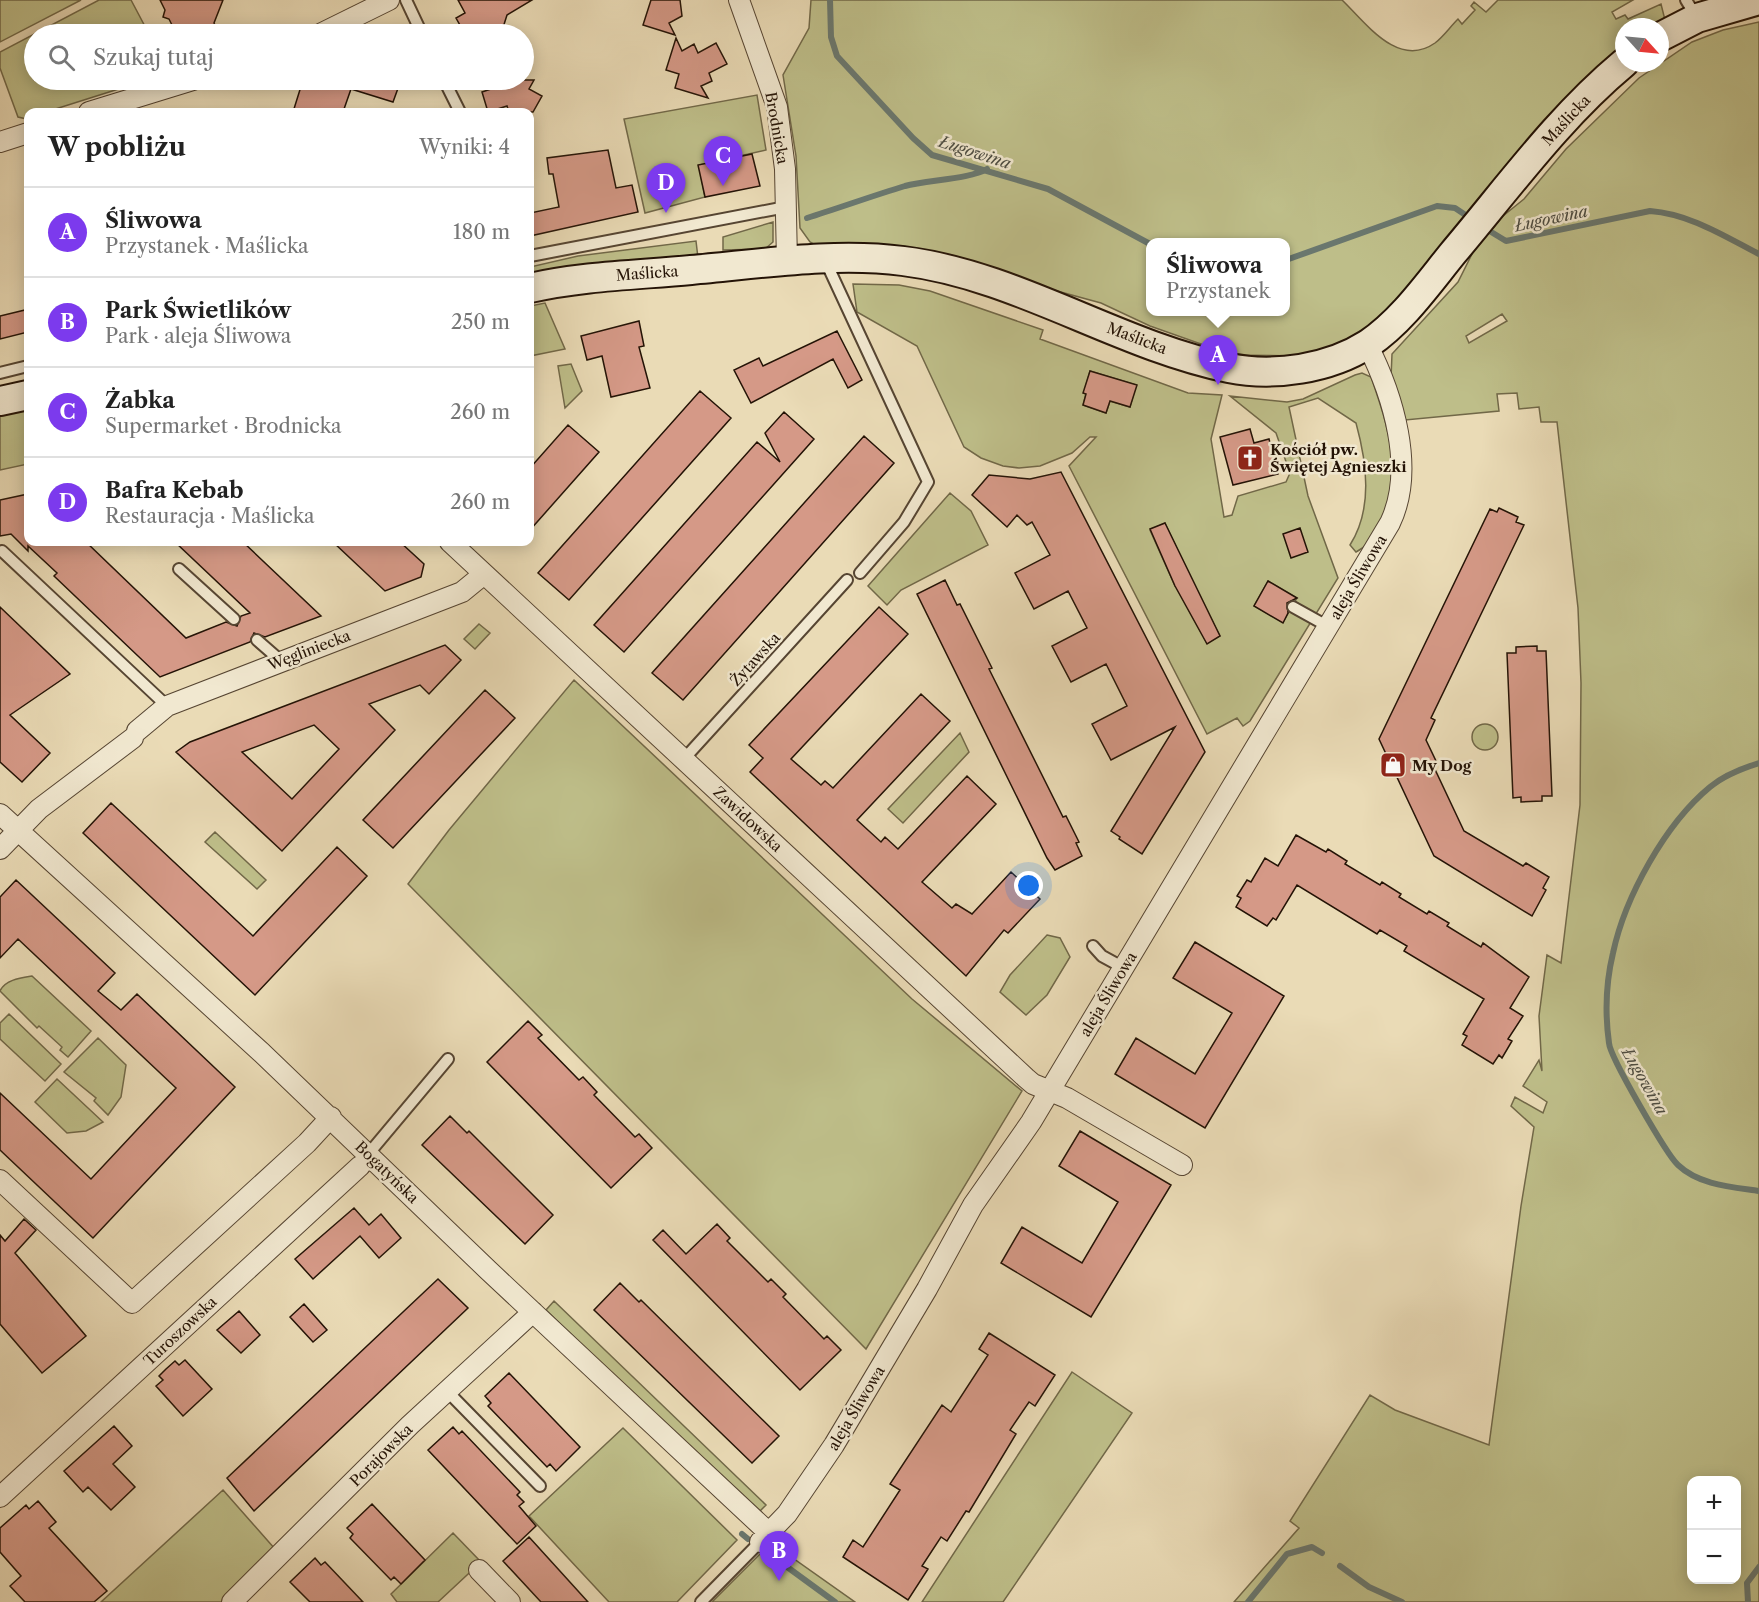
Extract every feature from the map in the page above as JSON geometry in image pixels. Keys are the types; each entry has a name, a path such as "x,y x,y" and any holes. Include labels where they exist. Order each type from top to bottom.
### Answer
{"street":[{"path":"340,24 389,0"},
{"name":"Brodnicka","path":"739,0 777,107 785,169 787,261"},
{"path":"1669,29 1691,9 1759,0"},
{"name":"Maślicka","path":"534,287 606,277 787,261 883,259 936,267 1032,298 1165,349 1230,368 1274,371 1316,366 1367,344 1408,307 1516,176 1590,93 1615,71"},
{"path":"102,108 160,90"},
{"path":"0,142 24,134"},
{"name":"aleja Śliwowa","path":"765,1538 787,1514 839,1436 927,1289 973,1205 1049,1090 1124,968 1390,523 1402,488 1402,453 1380,372 1367,344"},
{"path":"0,401 24,396"},
{"name":"Zawidowska","path":"454,546 960,1019 1033,1084 1067,1098 1182,1165"},
{"name":"Węgliniecka","path":"0,849 39,809 167,706 462,592 484,574"},
{"name":"Bogatyńska","path":"0,814 331,1118 364,1161 532,1312 765,1538"},
{"path":"0,1180 132,1303 307,1143 331,1118"},
{"name":"Turoszowska","path":"0,1497 364,1161"},
{"name":"Porajowska","path":"232,1602 410,1425 532,1312"},
{"path":"479,1570 510,1602"}],"lane":[{"path":"406,0 417,24"},
{"path":"449,90 458,108"},
{"path":"534,255 786,207"},
{"path":"825,260 928,482 904,522 860,573"},
{"path":"0,373 24,367"},
{"path":"2,552 167,706"},
{"path":"179,569 234,619"},
{"name":"Żytawska","path":"684,759 847,580"},
{"path":"1293,607 1329,627"},
{"path":"257,640 281,661"},
{"path":"1093,946 1102,956 1124,968"},
{"path":"364,1161 448,1059"},
{"path":"448,1392 540,1486"},
{"name":"aleja Śliwowa","path":"701,1602 765,1538"}],"green space":[{"path":"0,0 81,0 35,24 24,24 24,30 0,42"},
{"path":"99,0 131,0 144,24 53,24"},
{"path":"811,0 1342,0 1384,40 1396,47 1421,50 1441,38 1458,19 1462,24 1475,10 1471,6 1474,2 1486,12 1498,0 1633,0 1612,12 1615,18 1615,65 1394,309 1343,345 1296,356 1232,355 1150,326 1101,303 1009,278 829,253 810,242 800,228 796,156 783,75 809,28"},
{"path":"1661,4 1664,18 1630,18"},
{"path":"1759,22 1759,1602 1234,1602 1299,1528 1290,1521 1370,1395 1395,1410 1489,1445 1521,1206 1534,1127 1511,1106 1515,1097 1543,1113 1547,1102 1523,1086 1539,1060 1542,1071 1539,1016 1547,955 1561,963 1580,805 1581,683 1578,608 1557,422 1541,422 1539,407 1519,409 1517,393 1497,394 1499,411 1405,420 1391,378 1392,354 1458,282 1473,252 1503,216 1524,199 1566,149 1639,78 1648,72 1669,72 1669,58 1692,42 1723,30","holes":["1502,314 1507,321 1469,343 1466,336"]},
{"path":"24,39 24,90 115,90 59,108 24,108 24,118 18,117 0,68 0,52"},
{"path":"757,95 766,150 699,165 705,197 645,213 624,119"},
{"path":"773,222 773,242 765,249 723,250 723,237"},
{"path":"696,241 698,258 534,279 534,266 578,256"},
{"path":"853,284 899,285 930,291 1043,330 1040,339 1188,393 1222,395 1211,439 1224,517 1232,515 1238,496 1286,482 1290,473 1276,433 1230,396 1287,402 1303,399 1355,375 1362,373 1371,377 1388,433 1391,452 1391,491 1386,509 1371,539 1356,552 1350,545 1362,516 1366,485 1363,454 1356,423 1318,398 1289,407 1308,496 1338,578 1250,721 1243,726 1237,718 1207,734 1069,466 1096,437 1090,437 1072,453 1040,466 1019,468 1003,466 981,458 964,447 917,346 857,312","holes":["1090,371 1136,385 1130,407 1110,401 1106,413 1083,405 1086,394 1084,393","1165,523 1191,579 1175,586 1150,530","1268,581 1297,598 1283,622 1254,606","1192,583 1220,636 1207,643 1178,590"]},
{"path":"545,303 565,349 534,355 534,305"},
{"path":"571,364 582,391 565,408 558,366"},
{"path":"24,409 24,465 0,470 0,414"},
{"path":"950,493 971,511 988,545 901,590 887,605 868,586"},
{"path":"479,624 490,633 475,649 464,639"},
{"path":"574,680 912,999 1022,1091 866,1349 408,884 449,830"},
{"path":"1485,724 1494,728 1498,737 1494,746 1485,750 1476,746 1472,737 1476,728"},
{"path":"960,733 969,752 903,823 888,809"},
{"path":"215,832 266,880 257,889 205,842"},
{"path":"1047,935 1060,938 1070,957 1047,995 1026,1015 1000,992 1010,975"},
{"path":"32,976 91,1031 68,1057 60,1050 62,1047 39,1026 37,1028 0,991 9,982"},
{"path":"9,1014 61,1064 45,1081 0,1039 0,1023"},
{"path":"98,1038 126,1065 121,1097 108,1115 94,1101 96,1098 64,1072"},
{"path":"57,1079 103,1122 86,1131 67,1133 35,1102"},
{"path":"554,1301 766,1505 757,1514 546,1310"},
{"path":"1072,1372 1132,1413 1003,1602 922,1602"},
{"path":"623,1428 737,1540 677,1602 609,1602 529,1516"},
{"path":"223,1490 275,1549 222,1602 101,1602"},
{"path":"453,1533 481,1562 438,1602 397,1602 391,1594"},
{"path":"766,1548 794,1559 855,1602 712,1602"}],"building":[{"path":"160,0 223,0 214,24 172,24 169,19 163,17 165,10"},
{"path":"458,0 532,0 507,15 504,24 459,24 456,18 465,13"},
{"path":"651,0 680,0 682,16 669,23 675,35 643,25"},
{"path":"676,38 682,51 694,44 698,53 716,43 727,64 709,73 712,81 701,86 708,98 675,88 679,74 666,70"},
{"path":"300,90 351,90 344,108 294,108"},
{"path":"354,90 397,90 393,102"},
{"path":"531,90 542,96 534,110 534,108 508,108 507,106 487,108 482,92"},
{"path":"608,150 616,188 632,185 638,212 534,235 534,212 559,207 553,174 549,174 547,158"},
{"path":"752,154 760,186 705,197 698,165"},
{"path":"24,310 24,333 0,339 0,316"},
{"path":"639,321 644,346 639,347 650,388 611,397 602,356 587,360 581,336"},
{"path":"837,331 862,380 848,388 833,359 751,403 734,370 759,358 763,366"},
{"path":"1090,371 1137,385 1130,407 1110,401 1106,413 1083,405 1086,394 1083,393"},
{"path":"700,391 731,418 569,600 538,573"},
{"path":"784,412 814,439 624,652 594,625 757,442 780,462 765,433"},
{"path":"568,425 599,452 534,525 534,463"},
{"name":"Kościół pw. Świętej Agnieszki","path":"1250,429 1254,443 1269,439 1278,474 1233,485 1220,437"},
{"path":"864,436 894,463 683,700 652,673"},
{"path":"1061,472 1205,752 1142,854 1111,831 1175,727 1111,760 1092,724 1127,706 1106,664 1071,682 1052,646 1087,628 1068,591 1034,609 1015,573 1050,555 1032,522 1027,525 1017,515 1007,527 972,495 989,475 1030,479"},
{"path":"24,495 24,546 28,546 28,551 11,534 0,536 0,500"},
{"path":"1499,508 1518,517 1516,522 1524,525 1431,718 1435,720 1426,740 1436,761 1432,763 1464,831 1523,866 1526,863 1549,877 1543,888 1546,890 1532,916 1434,856 1379,739 1490,509 1497,512"},
{"path":"1165,523 1220,636 1207,644 1175,586 1150,529"},
{"path":"1300,528 1308,552 1291,558 1283,534"},
{"path":"28,546 90,546 186,638 226,622 237,626 241,616 250,613 179,546 247,546 321,616 265,637 254,633 250,642 160,677 54,576 57,573"},
{"path":"337,546 404,546 424,564 421,577 385,591"},
{"path":"945,580 957,605 960,604 992,668 989,669 1063,817 1066,816 1079,842 1076,843 1082,856 1055,870 917,594"},
{"path":"1268,581 1297,598 1287,603 1288,613 1283,623 1254,606"},
{"path":"0,607 70,674 10,715 50,753 22,782 0,762"},
{"path":"879,607 908,634 791,759 821,785 825,781 833,788 921,694 950,721 857,820 881,842 885,837 898,849 967,776 996,804 922,882 952,908 956,904 972,914 1011,872 1040,899 1008,933 1004,930 966,976 750,772 763,758 749,745"},
{"path":"445,645 461,660 429,694 420,685 369,704 395,730 282,851 176,752 190,742","holes":["314,725 339,749 292,799 242,752"]},
{"path":"1537,646 1537,651 1546,651 1552,796 1542,796 1542,801 1521,802 1521,797 1513,798 1507,653 1516,653 1516,647"},
{"path":"485,690 515,718 393,848 363,820"},
{"path":"111,803 253,936 337,847 367,876 255,995 83,833"},
{"path":"1296,835 1326,852 1328,849 1347,861 1345,864 1380,885 1382,882 1401,894 1399,897 1427,914 1429,911 1449,923 1447,926 1481,947 1483,943 1529,977 1510,1008 1523,1016 1508,1039 1512,1041 1502,1058 1499,1055 1493,1064 1462,1045 1467,1036 1463,1034 1484,999 1404,951 1407,946 1380,930 1377,934 1297,885 1276,920 1273,918 1267,926 1236,907 1241,898 1237,896 1247,880 1251,882 1265,858 1278,866"},
{"path":"16,880 115,973 98,991 121,1010 137,994 235,1087 93,1238 0,1150 0,1093 91,1179 176,1088 18,939 0,958 0,897"},
{"path":"1195,942 1284,996 1205,1128 1115,1074 1136,1038 1195,1074 1232,1013 1173,978"},
{"path":"528,1021 542,1035 538,1038 579,1080 583,1077 597,1092 594,1095 635,1137 639,1134 652,1148 611,1188 487,1062"},
{"path":"450,1116 467,1133 469,1131 553,1215 525,1244 422,1145"},
{"path":"1080,1131 1171,1185 1091,1317 1001,1263 1022,1227 1082,1263 1118,1202 1059,1166"},
{"path":"354,1208 369,1225 381,1214 401,1238 379,1258 360,1236 313,1279 295,1259"},
{"path":"24,1219 36,1230 15,1253 86,1336 42,1373 0,1324 0,1235 5,1241"},
{"path":"717,1224 730,1238 727,1241 768,1282 771,1279 786,1294 783,1297 824,1339 827,1336 841,1350 800,1390 653,1240 663,1230 686,1254"},
{"path":"438,1279 468,1308 254,1511 227,1478"},
{"path":"620,1283 639,1302 641,1300 779,1436 752,1463 594,1310"},
{"path":"304,1304 327,1330 313,1342 290,1317"},
{"path":"239,1311 260,1335 241,1353 217,1330"},
{"path":"989,1333 1055,1375 1035,1406 1029,1402 1010,1430 1016,1434 969,1512 966,1511 947,1541 941,1537 922,1566 928,1569 908,1600 843,1557 853,1540 863,1547 900,1490 890,1484 942,1405 951,1412 988,1355 979,1349"},
{"path":"185,1360 212,1389 183,1416 156,1386 163,1380 159,1376 166,1369 175,1361 179,1365"},
{"path":"509,1373 580,1447 556,1471 550,1464 547,1467 488,1406 491,1403 485,1396"},
{"path":"114,1426 132,1446 113,1464 135,1487 111,1510 88,1487 83,1492 64,1471"},
{"path":"453,1427 459,1434 462,1431 520,1492 517,1495 524,1502 519,1506 536,1526 517,1544 428,1450"},
{"path":"38,1501 56,1522 49,1528 107,1591 94,1602 25,1602 10,1586 21,1576 0,1552 0,1528 26,1505 29,1509"},
{"path":"372,1504 425,1560 401,1584 394,1577 391,1580 350,1538 353,1534 347,1528"},
{"path":"529,1537 588,1602 541,1602 503,1561"},
{"path":"315,1558 321,1565 325,1562 363,1602 310,1602 290,1582"}],"waterway":[{"name":"Ługowina","path":"830,0 831,37 837,56 913,138 932,155 1048,189 1146,242"},
{"path":"807,218 905,186 970,175 987,169"},
{"name":"Ługowina","path":"1290,259 1437,206 1455,208 1473,220"},
{"name":"Ługowina","path":"1483,227 1506,241 1650,211 1693,221 1759,254"},
{"name":"Ługowina","path":"1759,763 1721,779 1693,802 1649,863 1619,931 1609,975 1607,1009 1609,1043 1612,1052 1640,1106 1678,1165 1686,1172 1706,1181 1759,1191"},
{"path":"742,1534 748,1539"},
{"path":"1248,1602 1287,1554 1312,1547 1322,1553"},
{"path":"768,1553 835,1602"},
{"path":"1340,1566 1369,1587 1402,1602"},
{"path":"1748,1602 1747,1583 1759,1567"}],"place":[{"name":"Żabka","path":"723,186"},
{"name":"Bafra Kebab","path":"666,213"},
{"name":"Śliwowa","path":"1218,385"},
{"name":"Kościół pw. Świętej Agnieszki","path":"1250,458"},
{"name":"My Dog","path":"1393,765"},
{"name":"Park Świetlików","path":"779,1581"}]}
